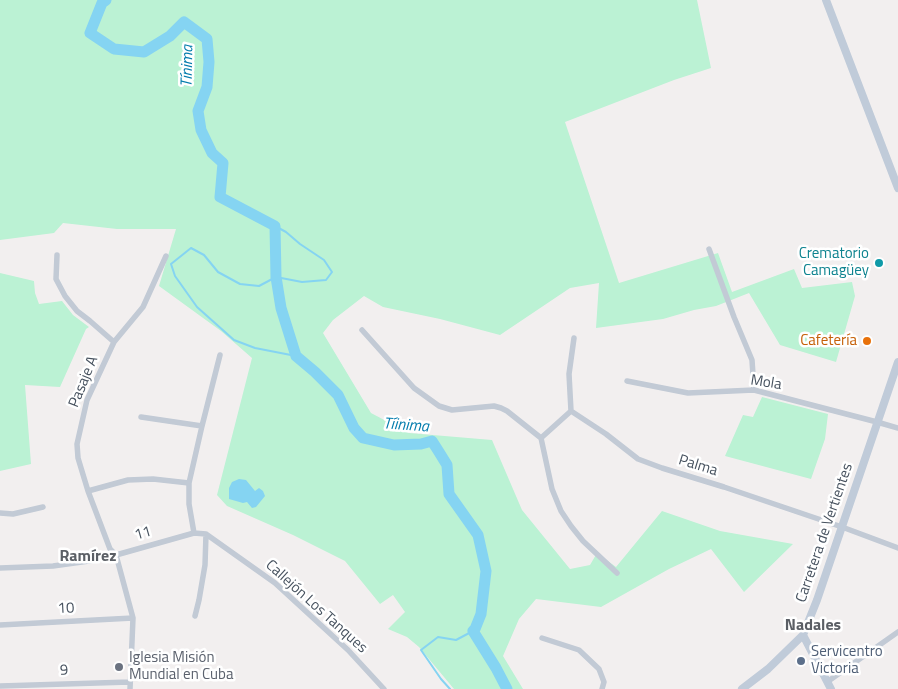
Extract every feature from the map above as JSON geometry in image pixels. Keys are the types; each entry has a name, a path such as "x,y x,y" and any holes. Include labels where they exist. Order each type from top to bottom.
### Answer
{"main road":[{"path":"826,0 898,188"},
{"name":"Carretera de Vertientes","path":"742,689 768,669 803,634 817,600 898,362"},
{"path":"803,634 829,685"}],"street":[{"path":"709,248 752,360 754,390"},
{"path":"57,255 56,279 65,296 77,311 114,342"},
{"name":"Pasaje A","path":"130,689 133,618 116,555 110,549 88,491 78,458 77,444 87,400 114,342 142,307 166,256"},
{"path":"362,330 414,388 438,406 452,410 494,406 501,408 541,438 552,488 561,511 583,541 616,573"},
{"path":"541,438 571,411 568,374 574,338"},
{"path":"194,533 188,504 189,483 220,355"},
{"name":"Mola","path":"627,381 688,393 754,390 898,428"},
{"name":"Palma","path":"571,411 606,434 638,459 842,527 898,548"},
{"path":"142,418 202,426"},
{"path":"88,491 128,480 153,479 189,483"},
{"path":"0,513 13,514 43,507"},
{"name":"11","path":"0,568 53,566 89,561 194,533 204,533"},
{"path":"195,616 204,565 204,533"},
{"name":"Callejón Los Tanques","path":"204,533 275,583 348,650 384,689"},
{"name":"10","path":"0,625 133,618"},
{"path":"829,685 898,632"},
{"path":"542,638 579,650 599,669 604,682 602,689"},
{"name":"9","path":"0,686 73,686 130,682"}],"green space":[{"path":"0,0 697,0 711,68 674,80 565,122 619,283 718,253 732,292 794,269 802,288 852,282 855,296 836,362 780,345 749,293 716,306 663,319 596,328 599,283 570,288 500,335 440,319 383,307 364,296 333,320 323,333 371,413 409,433 492,440 522,510 570,569 590,565 597,553 616,567 662,511 720,531 793,544 744,592 711,549 669,569 601,607 536,599 519,619 503,656 523,689 454,689 419,647 407,637 388,629 405,612 393,595 380,604 345,561 293,535 227,506 217,495 252,358 221,331 159,286 176,229 117,229 63,223 54,233 0,240"},
{"path":"0,273 34,281 35,293 39,304 62,301 73,315 89,327 86,329 60,387 25,385 31,464 0,471"},
{"path":"762,397 828,414 825,439 811,479 725,456 743,415 753,417"}],"water":[{"path":"239,479 246,480 255,491 259,488 263,491 265,496 256,507 252,508 247,502 243,503 229,499 229,488 232,482"}],"waterway":[{"name":"Tíinima","path":"106,0 102,3 90,33 114,49 144,52 170,36 184,22 207,39 209,62 207,87 198,111 201,130 212,153 223,163 220,197 275,226 276,277 281,308 296,356 338,395 354,428 363,438 394,445 421,444 432,441 447,465 449,494 478,535 486,571 481,614 473,631 507,689"},
{"name":"Tíinima","path":"275,226 324,260 332,272 326,280 302,282 276,277 259,286 240,284 218,272 204,255 191,248 171,264 175,276 197,307 234,340 255,348 296,356"},
{"path":"450,689 421,650 438,637 456,640 473,631"}],"place":[{"name":"Crematorio Camagüey","path":"879,263"},
{"name":"Cafetería","path":"867,341"},
{"name":"Servicentro Victoria","path":"801,661"},
{"name":"Iglesia Misión Mundial en Cuba","path":"119,667"}],"district":[{"name":"Ramírez","path":"88,557"},
{"name":"Nadales","path":"813,626"}],"water label":[{"name":"Tínima","path":"188,66"}]}
